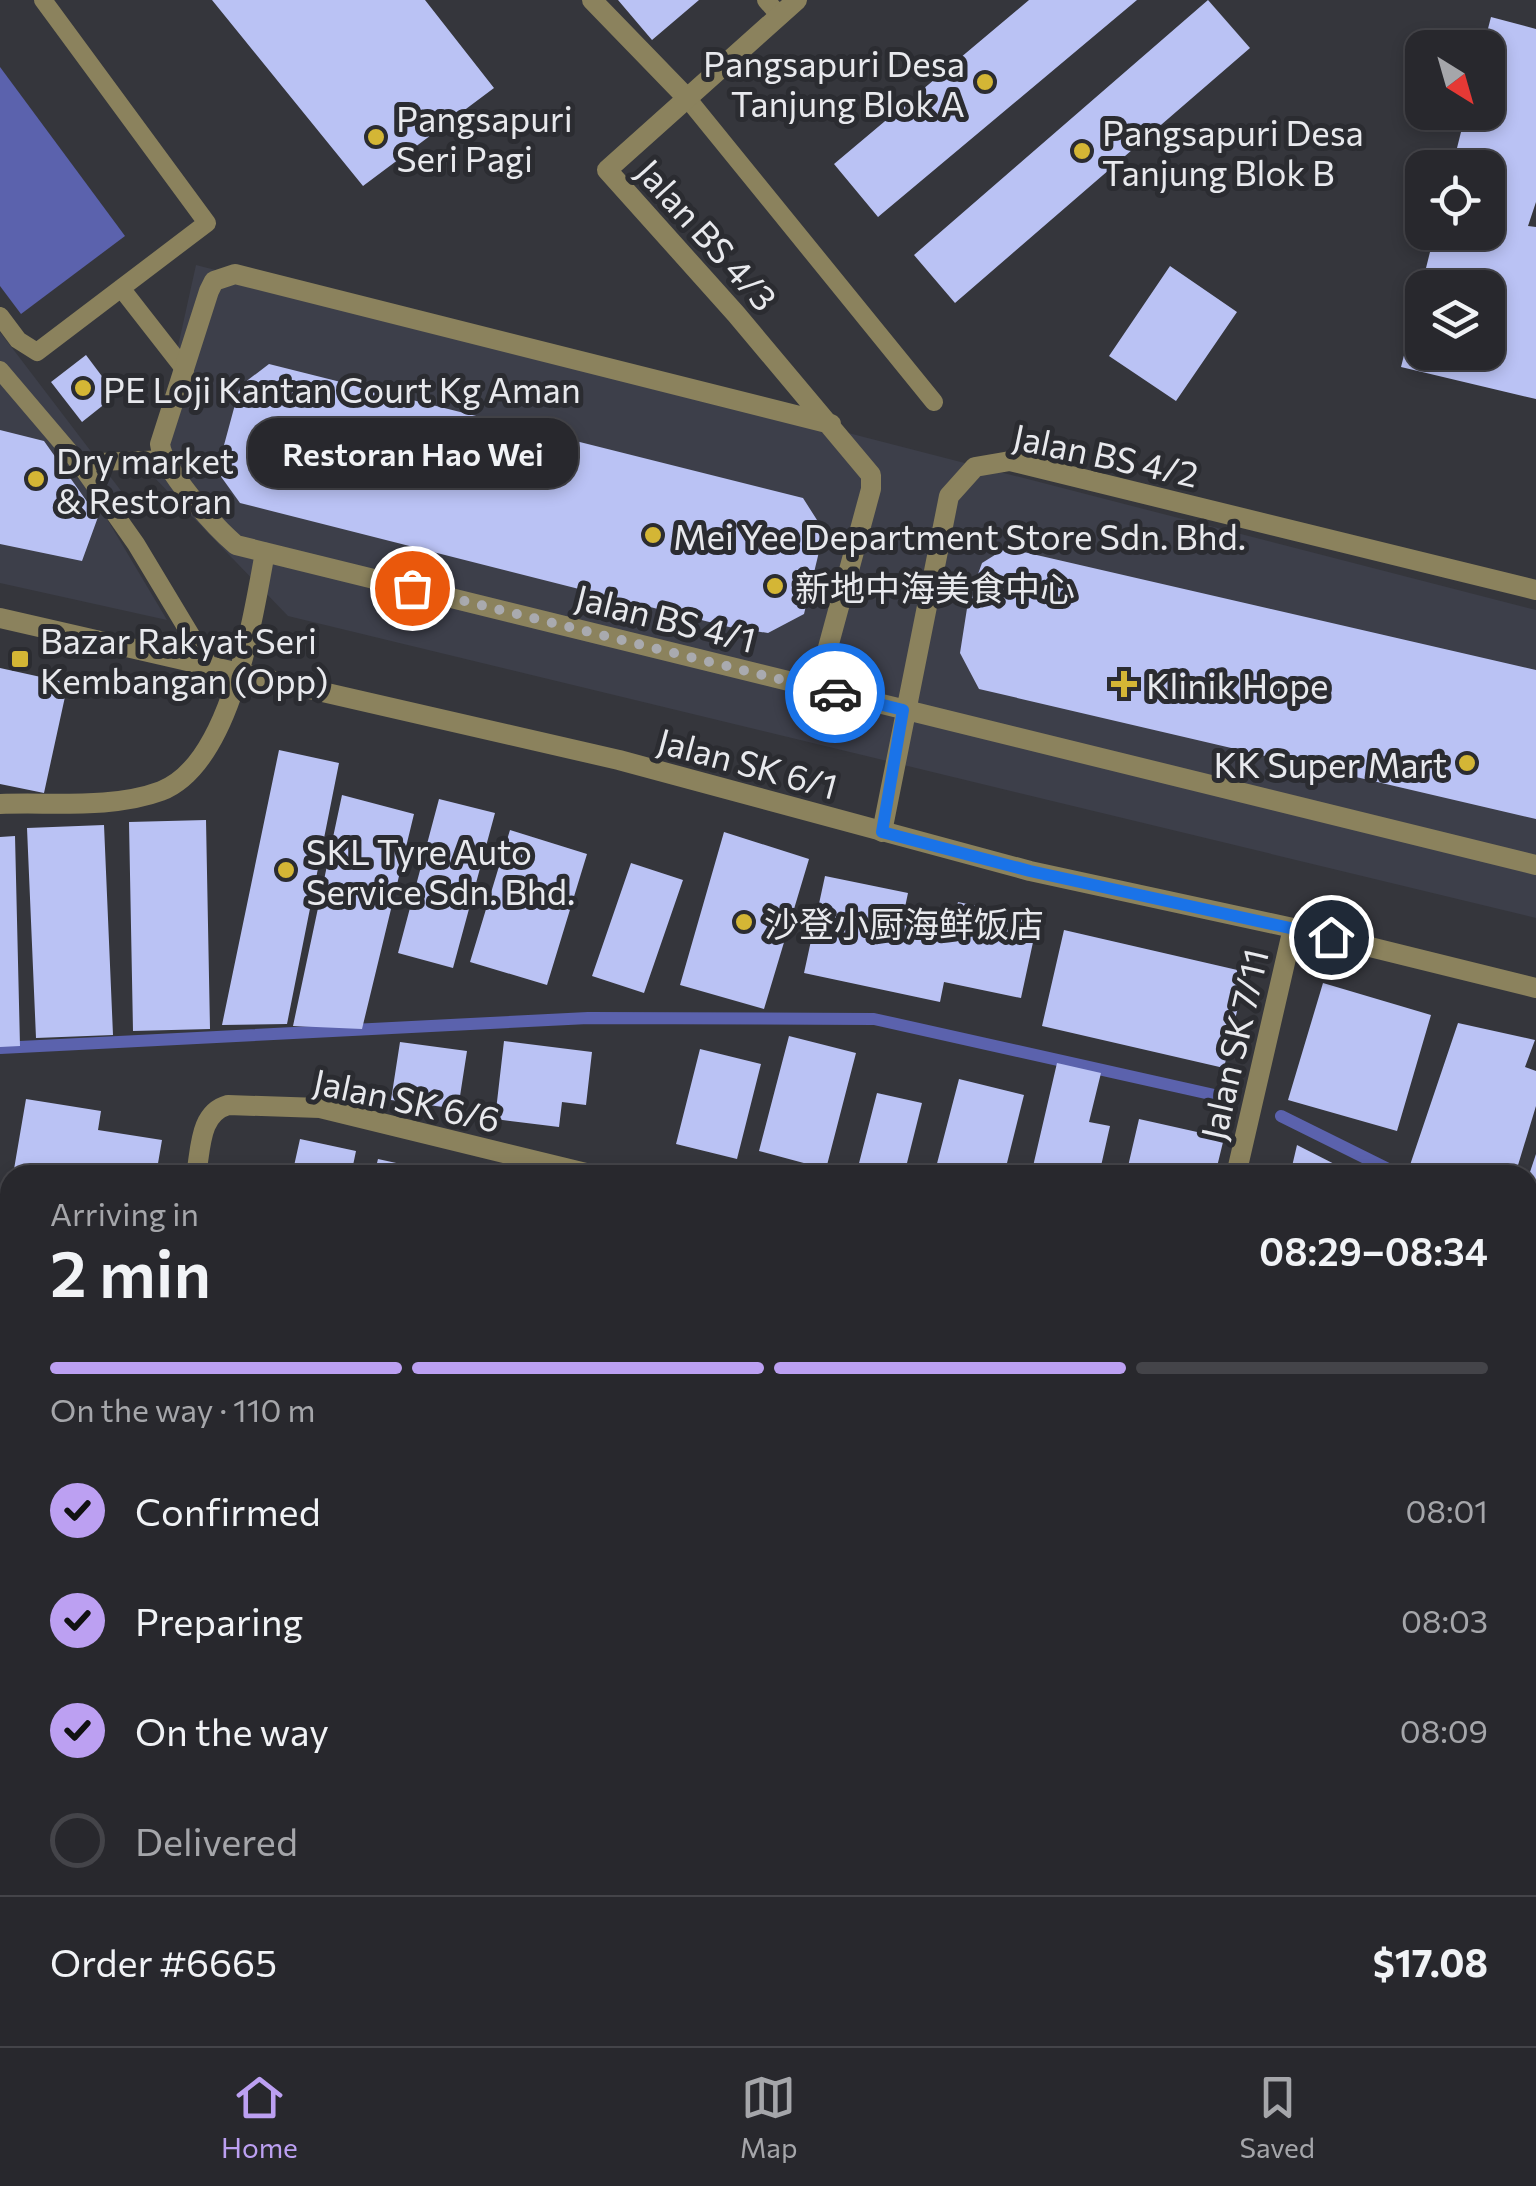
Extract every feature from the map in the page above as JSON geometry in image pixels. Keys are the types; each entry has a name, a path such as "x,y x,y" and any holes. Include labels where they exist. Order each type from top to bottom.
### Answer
{"street":[{"path":"592,0 688,98"},
{"name":"Jalan BS 4/3","path":"797,0 773,8 688,98 607,170 831,424"},
{"path":"165,458 161,436 208,291 214,281 235,274 831,424 872,482 816,688"},
{"name":"Jalan BS 4/1","path":"165,458 236,544 903,710"},
{"name":"Jalan BS 4/2","path":"882,832 948,496 975,467 1010,461 1536,590"},
{"path":"0,804 134,798 164,790 187,774 202,754 243,671 265,552"},
{"name":"Jalan SK 6/1","path":"0,618 206,662 620,760 1030,871 1293,928 1536,988"},
{"path":"903,710 1536,865"},
{"name":"Jalan SK 7/11","path":"1238,1165 1293,928"},
{"name":"Jalan SK 6/6","path":"198,1165 206,1124 218,1108 228,1105 320,1108 553,1165"}],"lane":[{"path":"0,316 18,340 37,352 207,223 44,0"},
{"path":"688,98 934,402"},
{"path":"121,288 185,370"},
{"path":"0,370 79,463 136,544 206,662"},
{"path":"79,463 165,458"}],"shaded area":[{"path":"196,265 1536,610 1536,918 288,616 150,473"},
{"path":"0,332 128,500 109,511 107,519 167,620 0,583"}],"water":[{"path":"0,67 125,236 21,314 0,286"}],"building":[{"name":"Pangsapuri Seri Pagi","path":"212,0 425,0 494,88 363,186"},
{"path":"618,0 699,0 652,40"},
{"name":"Pangsapuri Desa Tanjung Blok A","path":"1029,0 1137,0 878,217 834,164"},
{"name":"Pangsapuri Desa Tanjung Blok B","path":"1208,0 1250,48 955,303 914,255"},
{"path":"1491,17 1536,29 1536,202 1528,226 1536,227 1536,399 1414,370 1505,370 1505,270 1425,270 1430,250 1505,250 1505,150 1456,150 1462,130 1505,130 1505,30 1488,30"},
{"path":"1170,266 1237,312 1176,401 1109,356"},
{"name":"PE Loji Kantan Court Kg Aman","path":"86,355 116,395 82,422 51,382"},
{"path":"269,364 803,498 824,531 804,614 768,633 729,627 240,503 217,471 240,386"},
{"name":"Dry market & Restoran","path":"0,430 44,441 98,517 82,561 0,544"},
{"path":"1006,548 1536,670 1536,819 979,689 960,653 968,602 982,563"},
{"path":"0,668 68,683 44,793 0,784"},
{"name":"SKL Tyre Auto Service Sdn. Bhd.","path":"279,750 339,763 287,1024 222,1025"},
{"path":"342,795 414,814 362,1029 293,1026"},
{"path":"439,799 495,813 453,968 398,953"},
{"path":"206,820 210,1029 133,1031 129,822"},
{"path":"104,825 113,1035 36,1038 27,828"},
{"path":"510,830 587,854 547,985 470,962"},
{"name":"沙登小厨海鲜饭店","path":"724,832 809,859 764,1009 680,985"},
{"path":"15,836 20,1046 0,1047 0,837"},
{"path":"631,863 683,880 644,993 592,976"},
{"path":"825,876 908,893 904,912 953,923 958,902 1038,919 1021,998 944,982 940,1002 804,973"},
{"path":"1064,930 1246,972 1224,1068 1042,1026"},
{"path":"1323,983 1431,1015 1397,1131 1288,1100"},
{"path":"1458,1023 1535,1040 1525,1067 1536,1071 1536,1106 1518,1165 1410,1165"},
{"path":"789,1036 856,1053 827,1165 811,1165 759,1151"},
{"path":"504,1041 592,1052 586,1105 562,1102 559,1127 495,1119"},
{"path":"400,1042 467,1051 458,1109 391,1100"},
{"path":"700,1049 761,1064 737,1159 676,1144"},
{"path":"1057,1063 1101,1073 1089,1122 1110,1126 1101,1165 1033,1165"},
{"path":"959,1079 1024,1095 1006,1165 937,1165"},
{"path":"877,1093 922,1103 906,1165 859,1165"},
{"path":"26,1099 101,1111 98,1130 162,1140 158,1165 15,1165"},
{"path":"1139,1119 1224,1138 1217,1165 1128,1165"},
{"path":"300,1139 356,1151 353,1165 294,1165"},
{"path":"1297,1145 1336,1165 1292,1165"},
{"path":"378,1159 405,1165 376,1165"}],"waterway":[{"path":"0,1048 588,1018 874,1019 1219,1096"},
{"path":"1281,1116 1380,1165"}],"way so far":[{"path":"412,588 835,693"}],"place":[{"name":"Pangsapuri Desa Tanjung Blok A","path":"985,82"},
{"name":"Pangsapuri Seri Pagi","path":"376,137"},
{"name":"Pangsapuri Desa Tanjung Blok B","path":"1082,151"},
{"name":"PE Loji Kantan Court Kg Aman","path":"83,388"},
{"name":"Dry market & Restoran","path":"36,479"},
{"name":"Mei Yee Department Store Sdn. Bhd.","path":"653,535"},
{"name":"新地中海美食中心","path":"775,586"},
{"name":"Restoran Hao Wei","path":"412,588"},
{"name":"Bazar Rakyat Seri Kembangan (Opp)","path":"20,659"},
{"name":"Klinik Hope","path":"1124,684"},
{"name":"KK Super Mart","path":"1467,763"},
{"name":"SKL Tyre Auto Service Sdn. Bhd.","path":"286,870"},
{"name":"沙登小厨海鲜饭店","path":"744,922"}],"route":[{"path":"835,693 903,710 882,832 1030,871 1331,937"}]}
